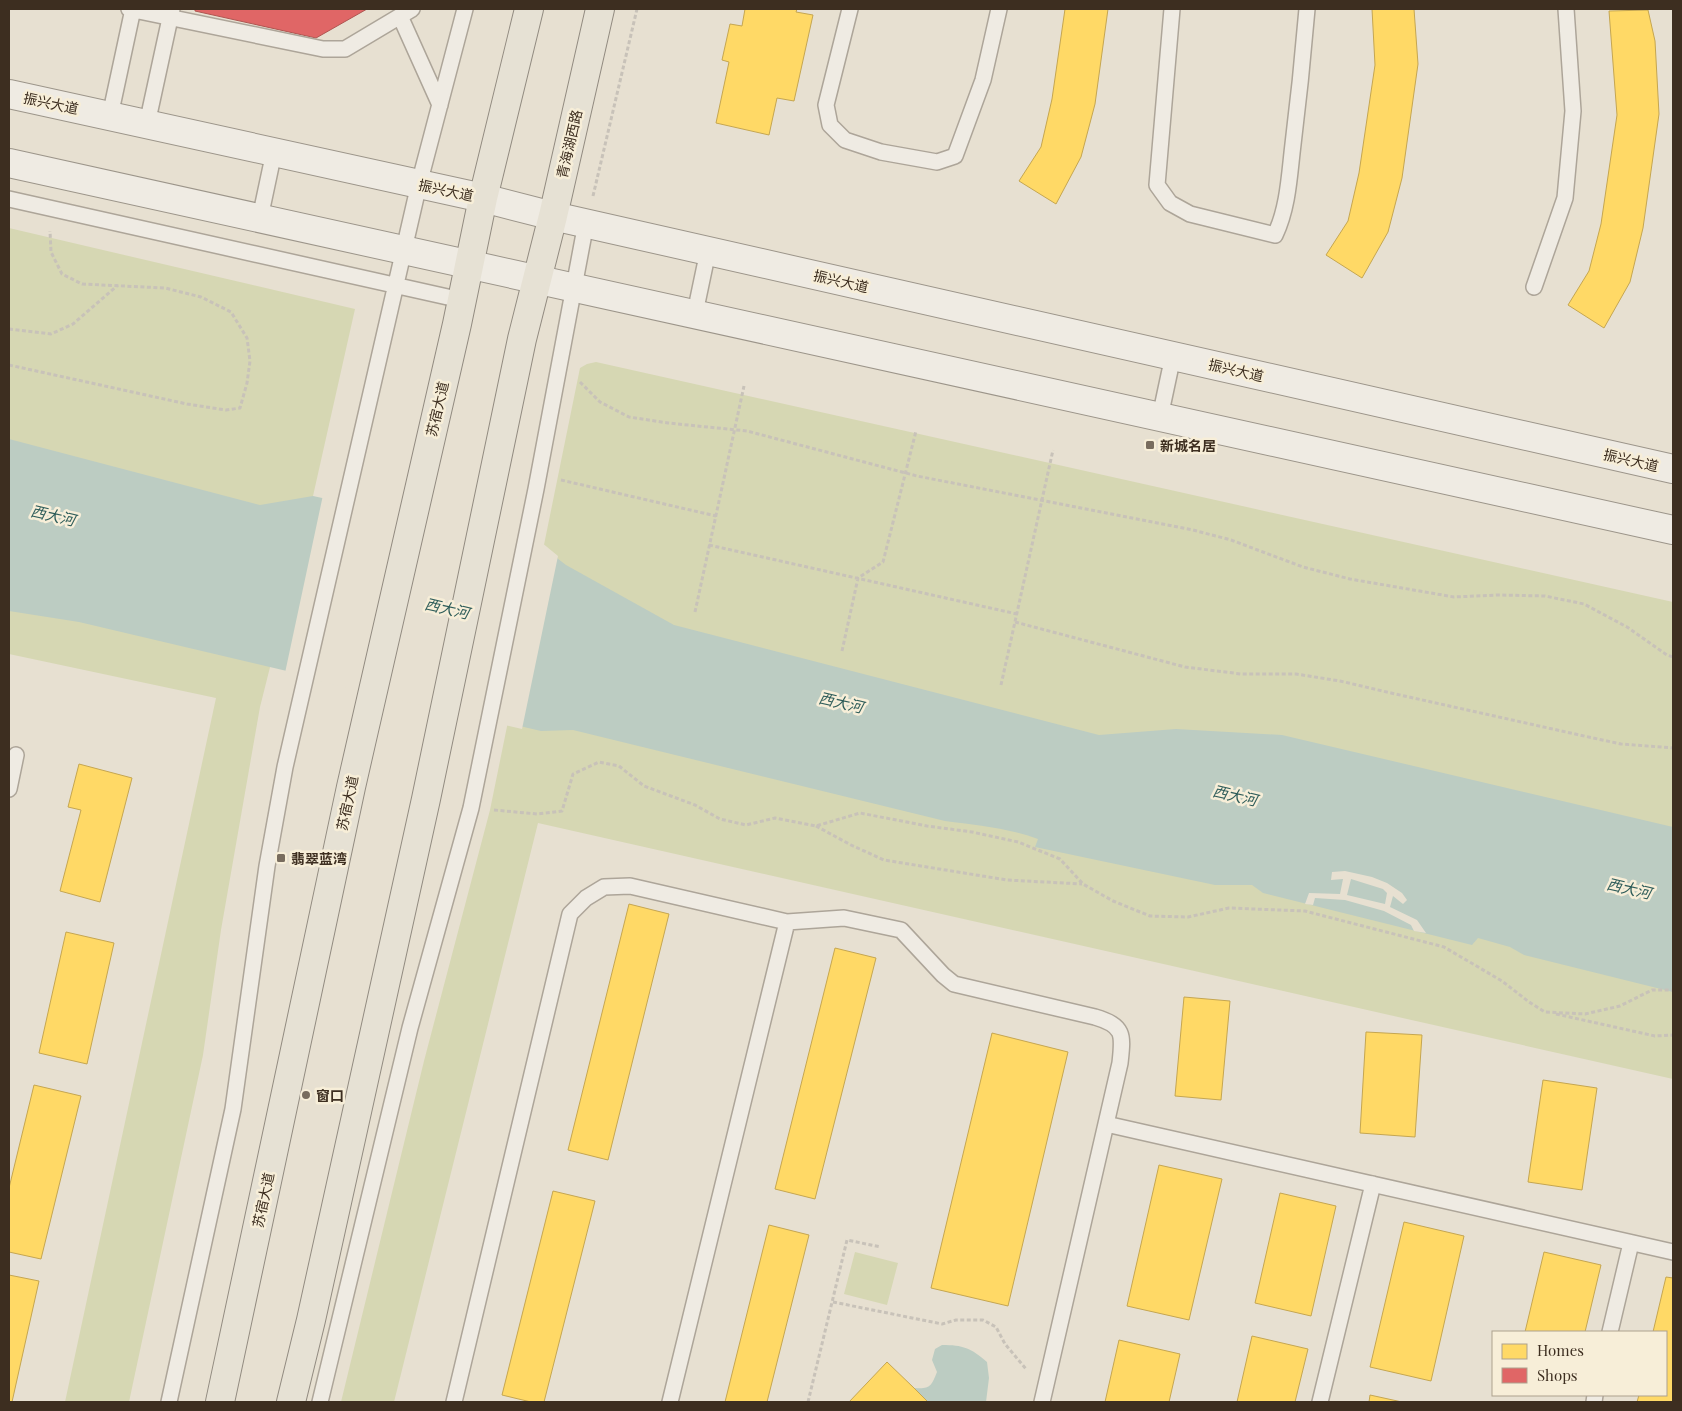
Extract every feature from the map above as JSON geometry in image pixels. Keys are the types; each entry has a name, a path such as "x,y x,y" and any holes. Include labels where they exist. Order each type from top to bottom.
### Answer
{"main road":[{"path":"468,265 529,9"},
{"name":"青海湖西路","path":"537,278 600,9"},
{"name":"振兴大道","path":"9,94 483,198 553,216 1673,469"},
{"path":"9,162 1673,530"},
{"name":"苏宿大道","path":"220,1402 351,787 468,265"},
{"path":"298,1401 311,1320 426,798 522,340 537,278"}],"lane":[{"path":"110,116 132,9 171,13 323,49 345,49 406,12 440,105"},
{"path":"169,1402 233,1109 267,866 285,767 419,184 465,9"},
{"path":"850,9 826,105 830,124 845,140 881,152 937,162 955,156 982,80 999,9"},
{"path":"1172,9 1157,185 1170,203 1190,214 1275,235 1282,222 1287,194 1300,90 1307,9"},
{"path":"1534,287 1565,198 1574,111 1566,9"},
{"path":"148,124 171,13"},
{"path":"260,218 274,152"},
{"path":"9,199 396,286 459,312"},
{"path":"320,1402 410,1028 471,808 536,489 586,223"},
{"path":"694,313 708,251"},
{"path":"1160,417 1173,356"},
{"path":"9,789 16,755"},
{"path":"454,1402 570,914 586,898 604,887 630,886 787,922 844,918 901,930 943,975 954,984 1110,1021 1120,1030 1122,1042 1120,1063 1042,1402"},
{"path":"670,1402 787,922"},
{"path":"1106,1124 1673,1252"},
{"path":"1320,1402 1373,1184"},
{"path":"1610,1331 1631,1243"}],"path":[{"path":"586,223 637,9"},
{"path":"9,365 187,404 226,410 240,408 248,383 250,361 247,338 231,312 201,297 165,288 82,284 62,274 51,252 48,208"},
{"path":"9,329 51,334 73,324 118,285"},
{"path":"576,378 600,402 629,417 747,431 905,473 1194,530 1231,540 1303,567 1350,579 1454,597 1498,595 1545,596 1584,604 1627,627 1667,655 1673,657"},
{"path":"695,612 744,386"},
{"path":"842,651 858,578 883,562 916,431"},
{"path":"1002,685 1053,450"},
{"path":"555,479 716,516"},
{"path":"709,545 1017,614"},
{"path":"1015,622 1185,667 1242,674 1296,674 1340,680 1391,694 1621,744 1673,748"},
{"path":"471,808 537,814 562,811 573,774 599,762 619,766 644,786 695,805 720,819 746,825 775,818 816,826 884,860 1007,880 1082,884"},
{"path":"816,826 860,813 927,826 972,832 1018,842 1060,859 1082,884 1113,901 1150,916 1188,917 1229,908 1305,910 1444,948 1502,981 1545,1012 1655,1036 1673,1035"},
{"path":"1545,1012 1585,1014 1620,1006 1652,990 1673,990"},
{"path":"808,1402 847,1240 881,1247"},
{"path":"833,1302 942,1324 956,1320 983,1320 996,1327 1005,1344 1026,1369 1048,1377"}],"green space":[{"path":"9,228 355,309 313,496 260,707 221,930 203,1055 129,1402 65,1402 216,698 9,654"},
{"path":"596,362 1673,602 1673,1079 538,823 394,1402 341,1402 424,1061 490,810 580,368"},
{"path":"855,1252 898,1263 887,1305 844,1294"}],"water":[{"name":"西大河","path":"9,439 260,505 313,496 540,545 566,565 674,625 1099,735 1176,729 1282,735 1673,827 1673,992 1524,955 1510,947 1478,938 1472,945 1263,893 1252,885 1215,885 1035,847 1038,839 1015,832 945,821 573,730 541,731 79,622 9,611"},
{"path":"942,1345 966,1348 987,1362 989,1378 986,1402 928,1402 914,1388 924,1388 931,1384 937,1372 932,1360 935,1349"}],"pier":[{"path":"323,495 541,542 558,556 522,729 285,673"},
{"path":"1345,871 1372,877 1387,883 1402,893 1407,900 1403,904 1393,896 1390,907 1417,920 1426,933 1414,931 1411,925 1384,911 1345,900 1315,898 1313,905 1305,904 1309,893 1340,894 1343,879 1331,880 1332,872","holes":["1351,879 1383,889 1387,893 1385,904 1347,895"]}],"building: Homes":[{"path":"745,9 797,9 796,12 813,15 794,101 777,98 769,135 716,123 729,62 722,60 730,24 742,26"},
{"path":"1065,9 1108,9 1095,104 1081,157 1056,204 1019,181 1041,147 1052,99"},
{"path":"1372,9 1414,9 1418,64 1402,178 1388,232 1362,278 1326,255 1348,221 1359,173 1375,65"},
{"path":"1648,10 1655,41 1659,114 1643,228 1630,282 1604,328 1568,305 1589,271 1601,224 1617,115 1609,11"},
{"path":"79,764 132,778 100,902 60,891 81,810 68,807"},
{"path":"629,904 669,914 608,1160 568,1150"},
{"path":"66,932 114,943 87,1064 39,1053"},
{"path":"835,948 876,958 815,1199 775,1189"},
{"path":"1184,997 1230,1001 1221,1100 1175,1096"},
{"path":"1366,1032 1422,1035 1415,1137 1360,1133"},
{"path":"992,1033 1068,1052 1008,1306 931,1288"},
{"path":"1543,1080 1597,1088 1582,1190 1528,1182"},
{"path":"34,1085 81,1096 41,1259 9,1252 9,1188"},
{"path":"1159,1165 1222,1179 1189,1320 1127,1306"},
{"path":"553,1191 595,1201 544,1402 531,1402 502,1395"},
{"path":"1280,1193 1336,1206 1311,1316 1255,1303"},
{"path":"1404,1222 1464,1236 1431,1381 1370,1367"},
{"path":"769,1225 809,1235 767,1402 725,1402"},
{"path":"1544,1252 1601,1265 1585,1331 1525,1331"},
{"path":"9,1275 39,1281 12,1402 9,1402"},
{"path":"1666,1277 1673,1278 1673,1402 1637,1402 1639,1396 1667,1396 1667,1331 1653,1331"},
{"path":"1252,1336 1308,1349 1295,1402 1237,1402"},
{"path":"1119,1340 1180,1354 1169,1402 1105,1402"},
{"path":"887,1362 914,1388 928,1402 849,1402"},
{"path":"1370,1395 1402,1402 1369,1402"}],"building: Shops":[{"path":"195,9 367,9 316,38 195,11"}],"place":[{"name":"新城名居","path":"1150,445"},
{"name":"翡翠蓝湾","path":"281,858"},
{"name":"窗口","path":"306,1095"}]}
